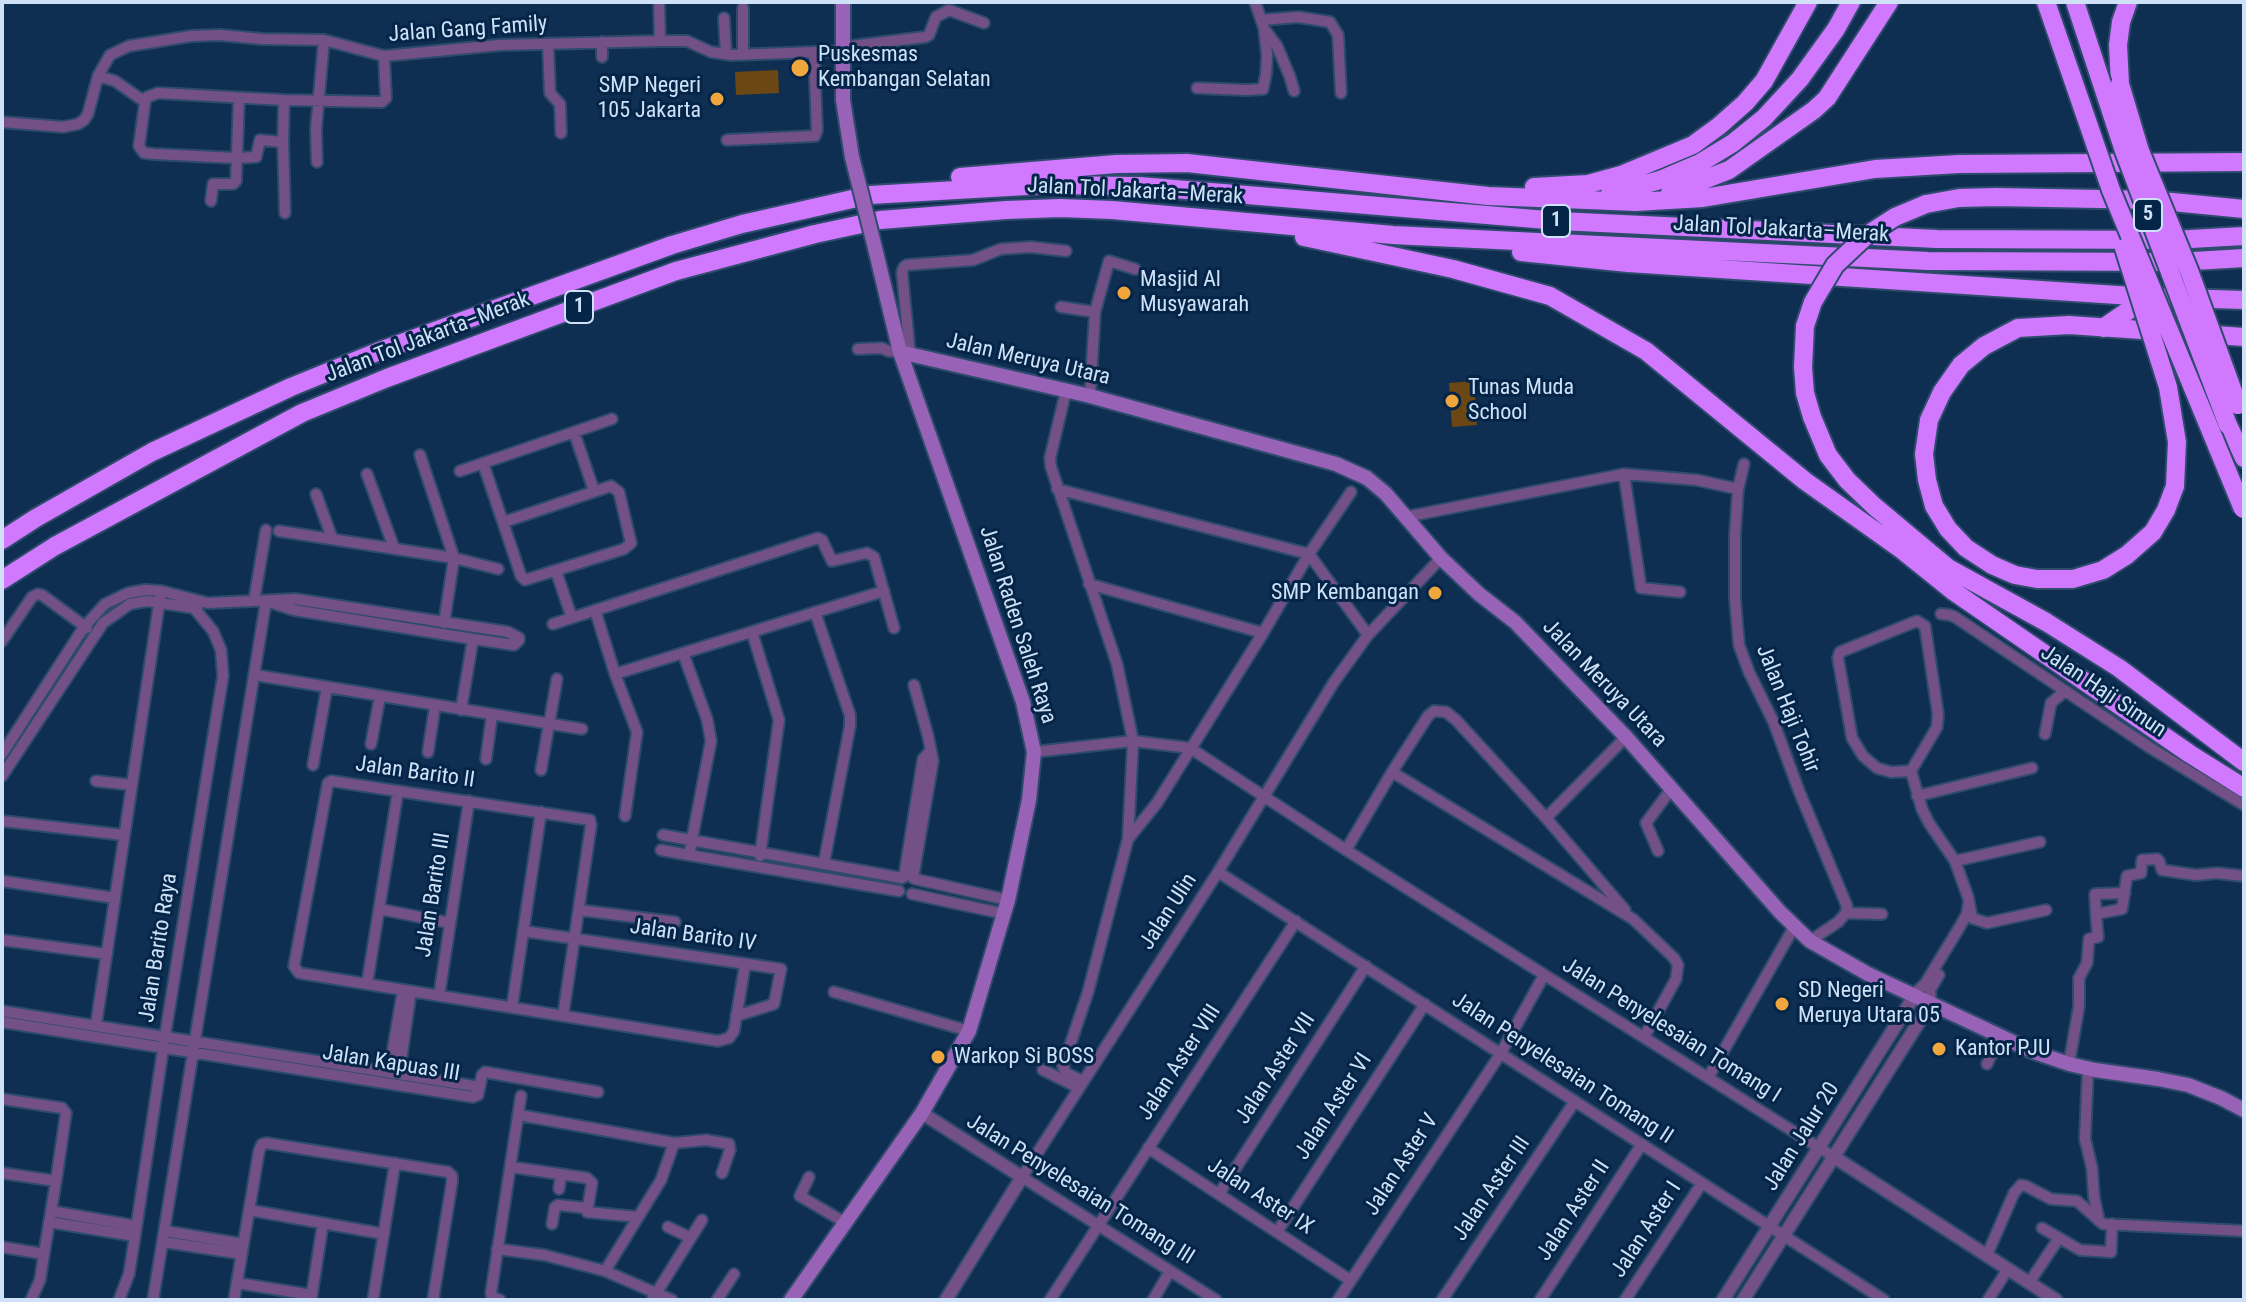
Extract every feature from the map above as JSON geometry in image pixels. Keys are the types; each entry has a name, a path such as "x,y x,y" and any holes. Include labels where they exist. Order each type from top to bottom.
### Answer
{"highway":[{"path":"1431,190 1588,184 1621,175 1693,145 1745,103 1764,81 1808,2"},
{"path":"1576,200 1660,180 1700,163 1733,143 1764,118 1800,79 1836,29 1851,2"},
{"path":"1636,202 1681,190 1729,170 1814,110 1827,98 1889,2"},
{"name":"5","path":"2046,2 2111,190 2243,511"},
{"name":"5","path":"2075,2 2124,151 2237,415 2244,458"},
{"path":"2128,2 2118,45 2120,84 2140,151 2190,273 2237,415"},
{"path":"870,195 953,178 1086,166 1174,163 1488,196 1636,202 1703,198 1875,169 1959,164 2244,162"},
{"name":"Jalan Tol Jakarta–Merak","path":"2,540 152,452 291,387 377,352 672,245 742,224 870,195 1044,185 1139,186 1559,221 1937,239 2173,240 2244,236"},
{"path":"2111,190 2119,234 2168,387 2177,442 2175,486 2166,510 2153,532 2127,555 2103,570 2073,579 2037,579 2015,575 1966,548 1948,529 1934,506 1927,480 1924,454 1929,420 1942,392 1961,365 1984,346 2018,328 2069,325 2103,328 2244,337"},
{"path":"2244,209 2152,200 2012,197 1959,198 1926,204 1895,217 1867,235 1835,265 1813,302 1805,326 1804,380 1812,417 1828,455 1856,488 1948,568 2046,622 2119,668 2244,762"},
{"name":"Jalan Tol Jakarta–Merak","path":"2,580 55,546 302,413 387,378 676,271 880,220 1060,208 1393,235 1928,261 2177,262 2244,258"},
{"path":"1243,222 1453,269 1550,296 1646,351 1805,481 1902,550 1953,591 2244,788"},
{"path":"1393,235 1628,263 2148,297 2244,300"},
{"path":"2103,328 2148,297"}],"main road":[{"name":"Jalan Raden Saleh Raya","path":"791,1300 922,1113 969,1031 1006,907 1029,800 1034,752 1023,702 905,353 875,248 852,157 843,100 843,2"},
{"name":"Jalan Meruya Utara","path":"905,353 1090,396 1336,464 1367,478 1441,558 1515,622 1626,737 1794,927 1810,941 1868,974 1914,995 1930,996 2034,1052 2088,1069 2188,1085 2244,1110"}],"street":[{"path":"659,2 660,41"},
{"path":"1197,88 1263,89 1267,55 1255,2"},
{"path":"1297,2 1298,17"},
{"path":"743,8 743,55"},
{"name":"Jalan Gang Family","path":"2,122 63,127 78,124 88,114 105,61 118,50 205,35 324,40 384,56 472,47 660,41 687,41 711,52 743,55 814,52 925,37 929,35 936,17 949,10 984,23"},
{"path":"1262,24 1298,17 1323,19 1334,26 1338,35 1341,93"},
{"path":"724,18 726,54"},
{"path":"1262,24 1277,46 1294,91"},
{"path":"317,162 316,129 324,40"},
{"path":"602,42 602,57"},
{"path":"548,44 550,93 560,104 561,133"},
{"path":"727,140 815,136 814,52"},
{"path":"283,142 260,140 256,157 236,158 144,153 139,146 147,97 158,93 284,100 384,100 384,56"},
{"path":"98,76 115,81 145,102"},
{"path":"211,201 213,184 233,184 236,181 239,98"},
{"path":"284,100 285,213"},
{"path":"858,349 882,348 905,353 902,272 907,265 973,260 1001,249 1031,247 1066,251"},
{"path":"1090,396 1095,312 1109,261 1135,269"},
{"path":"1061,307 1095,312"},
{"path":"1066,391 1050,458 1051,467 1117,664 1133,741 1128,839 1088,992 1063,1066 1066,1073 1081,1085"},
{"path":"460,471 612,419"},
{"path":"574,432 594,491"},
{"path":"420,455 454,558 444,623"},
{"path":"483,463 521,576 525,580 624,549 631,543 619,492 611,486 504,522"},
{"name":"Jalan Haji Tohir","path":"1744,464 1738,489 1735,599 1739,645 1845,898 1846,913"},
{"path":"367,474 394,548"},
{"path":"1405,517 1624,474 1697,480 1738,489"},
{"path":"1624,474 1641,588 1680,592"},
{"path":"1057,489 1309,554 1368,635"},
{"path":"1128,839 1157,803 1309,554 1351,492"},
{"path":"316,494 332,538"},
{"path":"153,1300 255,675 266,530"},
{"path":"279,531 454,558 498,569"},
{"path":"553,624 815,538 822,540 833,562 867,553 872,555 894,628"},
{"name":"Jalan Ulin","path":"946,1300 1218,872 1334,682 1368,635 1441,558"},
{"path":"556,571 572,618"},
{"path":"1089,584 1263,633"},
{"path":"2,776 7,754 84,627 105,604 128,593 145,590 194,608 210,603"},
{"path":"615,674 884,591"},
{"path":"2,641 32,597 38,594 96,632"},
{"path":"7,754 96,632 114,613 130,604 160,596 210,603 295,599 358,615 473,639 514,645 519,640 508,632 358,615"},
{"path":"96,1025 160,596"},
{"name":"Jalan Barito Raya","path":"119,1300 129,1274 223,676 221,650 213,631 194,608"},
{"path":"595,610 637,732 625,816"},
{"path":"815,612 850,715 824,863"},
{"name":"Jalan Haji Simun","path":"1941,614 1955,617 2149,747 2244,805"},
{"path":"1911,771 1891,772 1877,768 1855,743 1838,658 1840,652 1917,621 1925,626 1938,714 1937,727 1911,771 1917,796 1954,864 1968,903 1967,914 1925,984 1914,995"},
{"path":"752,632 779,720 759,866"},
{"path":"461,710 473,639"},
{"path":"683,653 707,719 711,741 689,855"},
{"path":"255,675 582,729"},
{"path":"541,770 557,679"},
{"path":"908,878 933,761 914,685"},
{"path":"313,765 327,687"},
{"path":"2045,734 2051,703 2065,691"},
{"path":"371,744 380,696"},
{"path":"428,752 435,706"},
{"path":"1346,850 1428,716 1434,711 1446,712 1546,818 1633,919 1674,958 1678,965 1676,979 1644,1037"},
{"path":"486,759 492,715"},
{"path":"1546,818 1626,737"},
{"path":"1034,752 1133,741 1190,748"},
{"name":"Jalan Penyelesaian Tomang I","path":"1190,748 2056,1300"},
{"path":"1917,796 2032,768"},
{"path":"1392,772 1633,919"},
{"path":"96,781 132,785"},
{"name":"Jalan Barito II","path":"367,984 295,970 328,783 331,781 591,821 579,910"},
{"path":"1658,851 1646,823 1672,788"},
{"path":"398,791 367,984 718,1041 732,1035 745,965"},
{"name":"Jalan Barito III","path":"439,996 469,801"},
{"path":"512,1007 541,812"},
{"path":"2,821 124,835"},
{"path":"663,835 908,878 1006,907"},
{"path":"1950,858 2040,842"},
{"path":"661,850 899,891 905,895 1006,907"},
{"path":"1930,996 1972,918 1968,897 1950,858"},
{"path":"2096,914 2122,909 2127,876 2141,873 2141,862 2144,860 2158,859 2162,870 2196,875 2217,873 2244,876"},
{"name":"Jalan Penyelesaian Tomang II","path":"1218,872 1884,1300"},
{"path":"899,891 898,882 908,878"},
{"path":"908,878 917,887 912,894"},
{"path":"2,881 115,898"},
{"path":"2069,1064 2079,1006 2079,978 2087,963 2088,939 2098,938 2095,894 2125,893"},
{"path":"379,909 450,923"},
{"path":"563,1016 579,910 675,922"},
{"path":"1972,918 1987,923 2046,910"},
{"path":"1810,941 1846,913 1882,914"},
{"name":"Jalan Aster VIII","path":"1050,1300 1296,921"},
{"path":"1708,1078 1794,927"},
{"name":"Jalan Barito IV","path":"523,931 779,968 782,971 774,1004 736,1016"},
{"path":"2,940 107,954"},
{"name":"Jalan Aster VII","path":"1219,1194 1366,966"},
{"name":"Jalan Aster V","path":"1338,1300 1501,1053 1544,975"},
{"path":"394,1073 407,991"},
{"path":"834,992 969,1031"},
{"name":"Jalan Jalur 20","path":"1723,1300 1914,995"},
{"name":"Jalan Jalur 20","path":"1743,1300 1834,1157 1930,996"},
{"name":"Jalan Aster VI","path":"1277,1232 1425,1004"},
{"name":"Jalan Kapuas III","path":"2,1011 9,1019 480,1087 478,1095 473,1097 194,1046"},
{"name":"Jalan Kapuas III","path":"9,1019 96,1025 164,1042"},
{"path":"1987,1064 2000,1036"},
{"path":"2088,1069 2085,1139 2100,1223"},
{"path":"1043,1070 1081,1085"},
{"path":"480,1087 485,1072 598,1092"},
{"path":"500,1300 492,1297 491,1293 521,1096"},
{"path":"2,1099 65,1110 40,1280 31,1300"},
{"name":"Jalan Aster III","path":"1442,1300 1575,1101"},
{"name":"Jalan Penyelesaian Tomang III","path":"922,1113 1216,1300"},
{"path":"519,1115 674,1143 706,1140 729,1144 722,1173"},
{"path":"234,1300 259,1151 266,1143 448,1172 452,1176 433,1300"},
{"path":"605,1271 661,1180 674,1143"},
{"name":"Jalan Aster II","path":"1540,1300 1642,1144"},
{"name":"Jalan Aster IX","path":"1148,1148 1350,1280"},
{"path":"373,1300 395,1163"},
{"path":"511,1167 591,1180 586,1208"},
{"path":"2,1173 56,1181"},
{"path":"559,1189 561,1175"},
{"path":"809,1177 800,1196 844,1222"},
{"name":"Jalan Aster I","path":"1625,1300 1702,1183"},
{"path":"1987,1255 2014,1193 2021,1185 2051,1199 2077,1201 2100,1223 2244,1231"},
{"path":"552,1224 558,1205 586,1208 590,1213 638,1217"},
{"path":"249,1210 384,1234"},
{"path":"50,1216 136,1231"},
{"path":"654,1296 702,1220"},
{"path":"237,1283 312,1298 323,1223"},
{"path":"2042,1228 2080,1250 2111,1252 2112,1224"},
{"path":"668,1227 691,1238"},
{"path":"165,1236 242,1249"},
{"path":"2029,1283 2059,1238"},
{"path":"2,1247 44,1254"},
{"path":"497,1249 544,1255 605,1271 654,1296 672,1300"},
{"path":"1988,1300 2008,1269"},
{"path":"1153,1300 1170,1271"},
{"path":"717,1300 734,1274"}],"shaded area":[{"path":"778,70 779,93 736,95 735,72"},
{"path":"1474,381 1477,425 1452,427 1449,383"}],"place":[{"name":"Puskesmas Kembangan Selatan","path":"800,68"},
{"name":"SMP Negeri 105 Jakarta","path":"717,99"},
{"name":"Masjid Al Musyawarah","path":"1124,293"},
{"name":"Tunas Muda School","path":"1452,401"},
{"name":"SMP Kembangan","path":"1435,593"},
{"name":"SD Negeri Meruya Utara 05","path":"1782,1004"},
{"name":"Kantor PJU","path":"1939,1049"},
{"name":"Warkop Si BOSS","path":"938,1057"}]}
